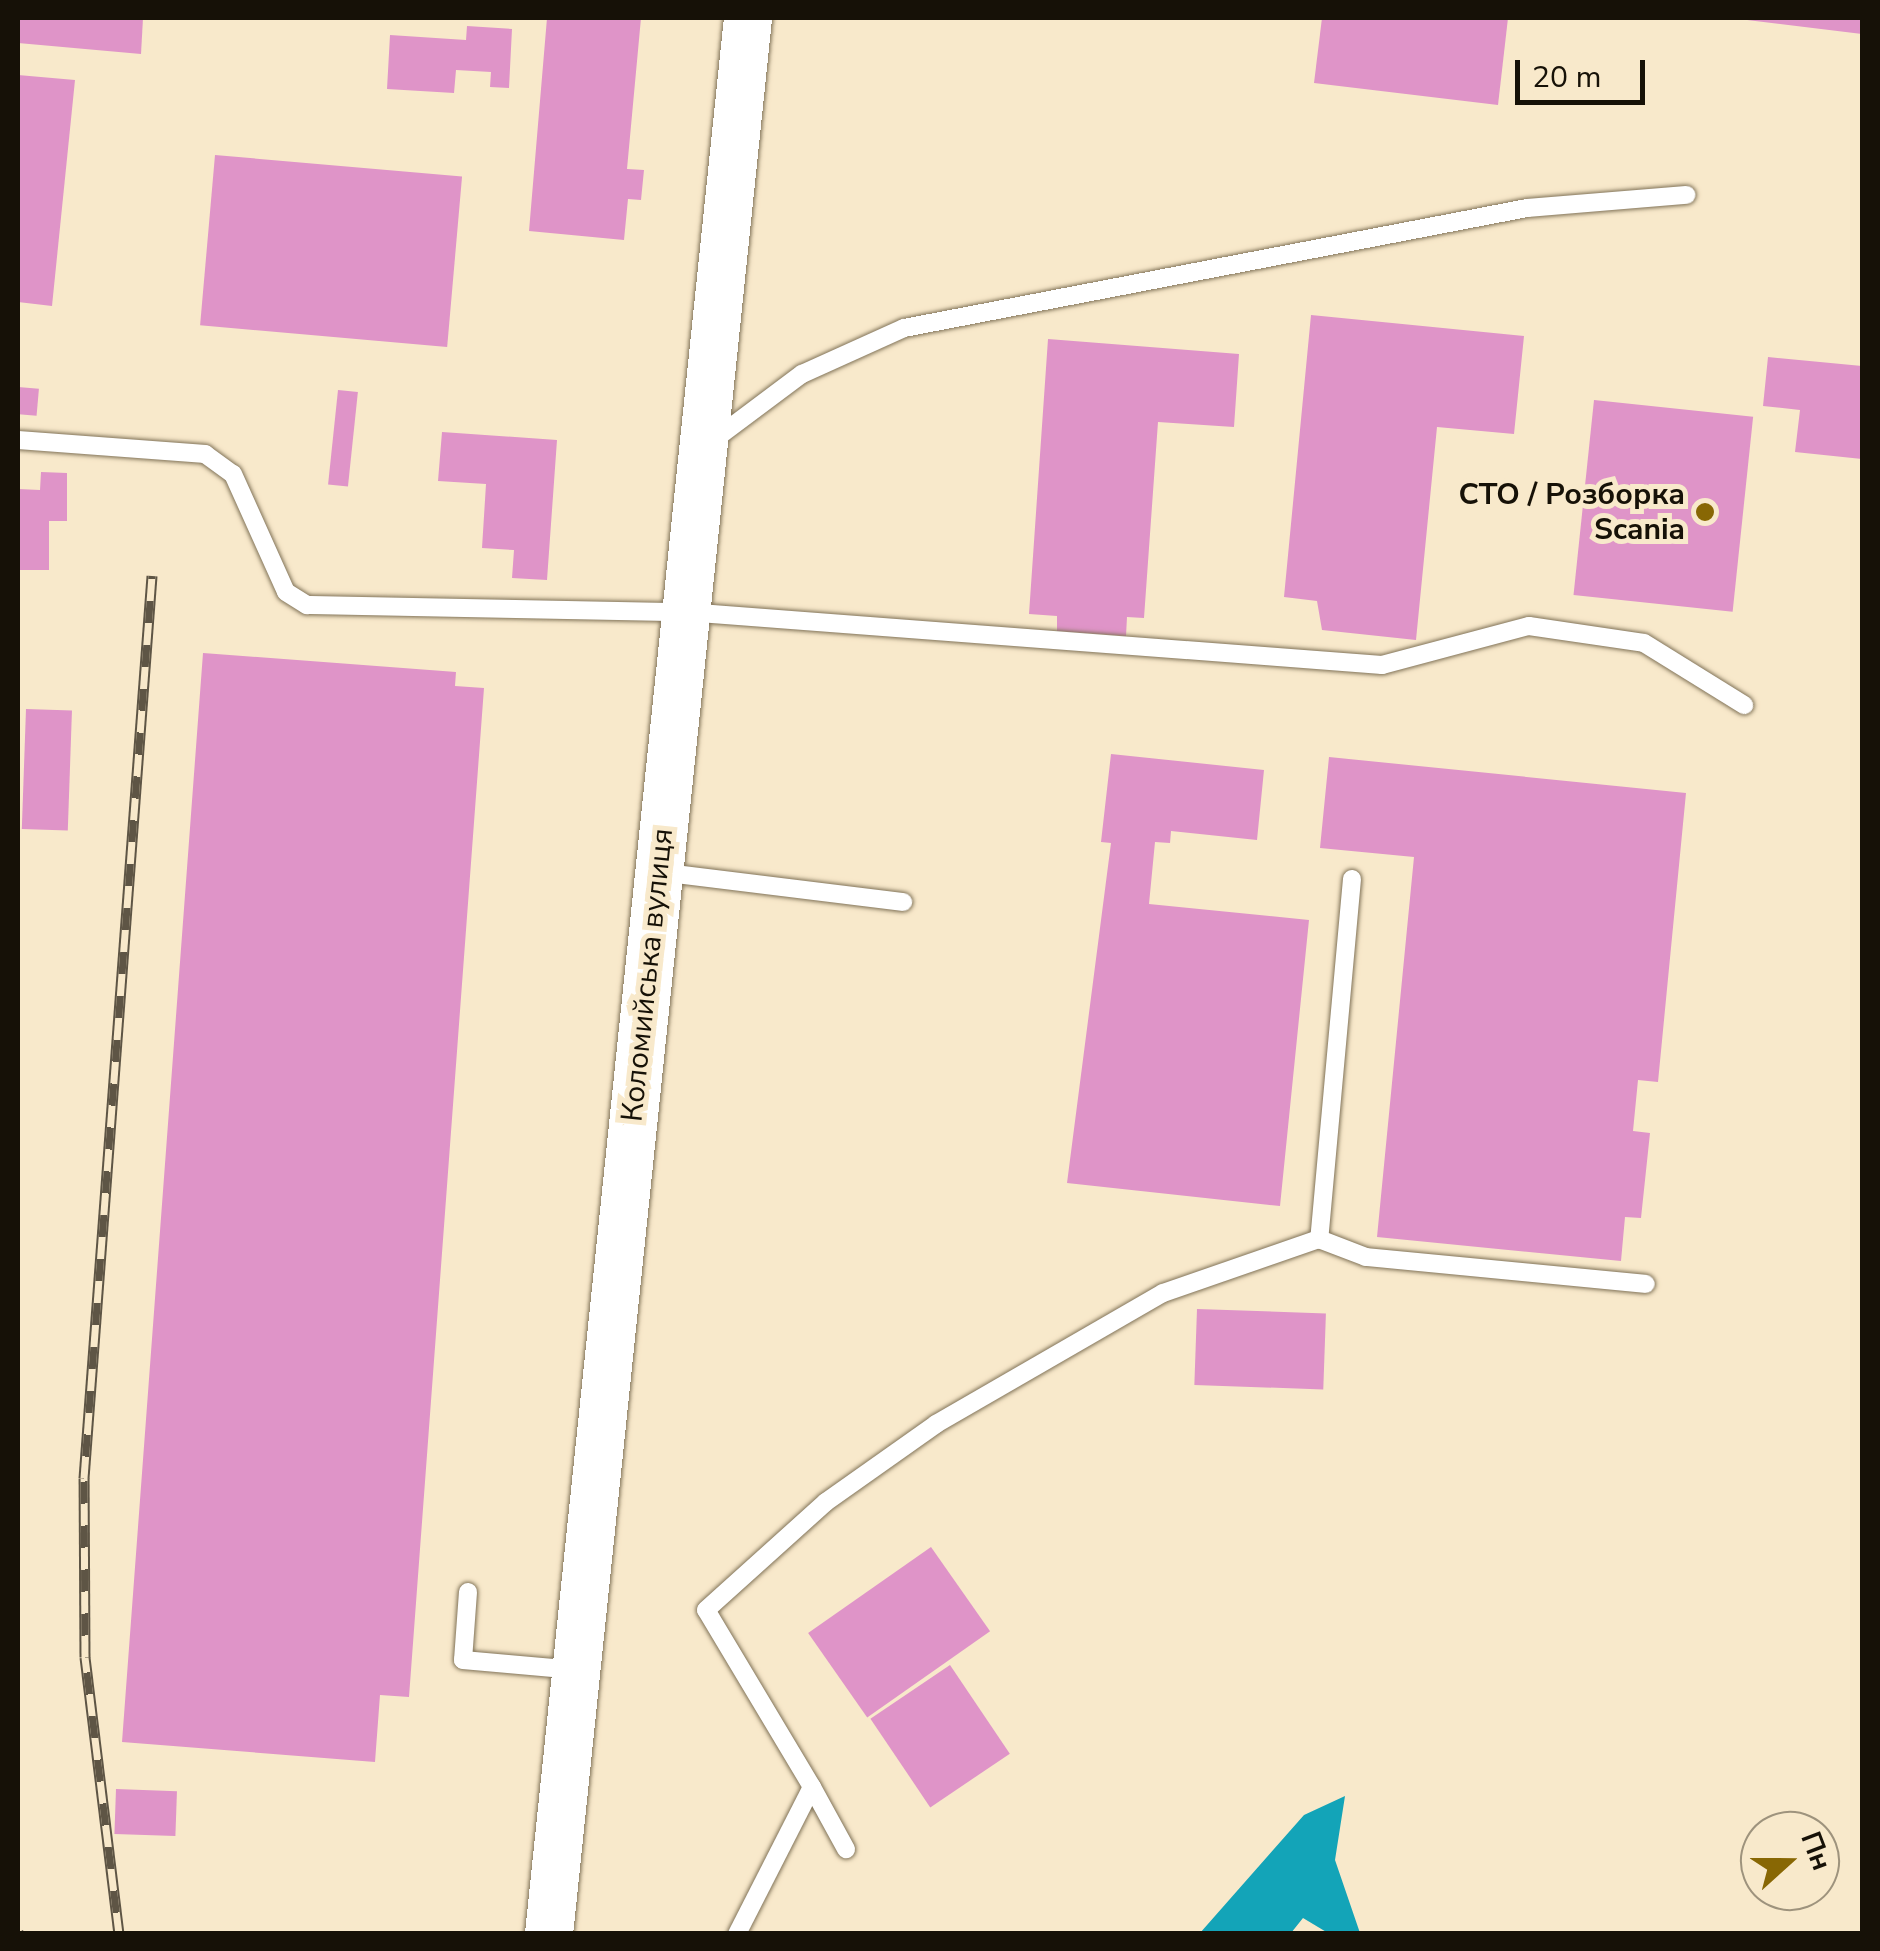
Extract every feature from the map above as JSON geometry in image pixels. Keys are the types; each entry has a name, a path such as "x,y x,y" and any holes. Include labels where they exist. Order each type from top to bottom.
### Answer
{"street":[{"name":"Коломийська вулиця","path":"549,1934 748,18"}],"lane":[{"path":"703,449 802,374 904,328 1527,208 1686,194"},
{"path":"18,440 206,454 233,474 286,592 307,605 686,612 1382,665 1529,626 1644,643 1744,705"},
{"path":"659,872 903,902"},
{"path":"1318,1239 1352,879"},
{"path":"846,1849 706,1610 826,1502 936,1424 1163,1293 1318,1239 1366,1258 1646,1284"},
{"path":"468,1592 463,1660 576,1670"},
{"path":"737,1934 812,1787"}],"water":[{"path":"1345,1796 1335,1860 1360,1933 1328,1933 1303,1918 1291,1933 1200,1933 1304,1815"}],"building":[{"path":"18,18 143,18 141,54 18,43"},
{"path":"547,18 641,18 627,169 644,170 641,200 628,199 624,240 529,231"},
{"path":"1322,18 1508,18 1498,105 1314,83"},
{"path":"1862,18 1862,34 1747,20"},
{"path":"467,26 512,29 509,88 490,87 491,72 456,70 454,93 387,89 390,35 466,40"},
{"path":"18,75 75,80 52,306 18,302"},
{"path":"215,155 462,177 447,347 200,325"},
{"path":"1311,315 1524,336 1514,434 1437,427 1416,640 1322,630 1317,601 1284,597"},
{"path":"1048,339 1239,354 1234,427 1158,422 1144,618 1127,617 1126,636 1057,631 1057,616 1029,614"},
{"path":"1768,357 1862,366 1862,459 1795,452 1800,410 1763,406"},
{"path":"18,387 39,389 37,416 18,414"},
{"path":"338,390 358,392 348,487 328,484"},
{"path":"1594,400 1753,417 1733,612 1574,595"},
{"path":"442,432 557,440 547,580 512,578 514,550 482,548 486,484 438,481"},
{"path":"41,472 67,473 67,521 49,521 49,570 18,570 18,489 40,490"},
{"path":"203,653 456,672 455,686 484,688 409,1697 380,1695 375,1762 122,1742"},
{"path":"26,709 72,711 68,831 22,829"},
{"path":"1111,754 1264,770 1257,840 1171,831 1170,843 1155,842 1149,904 1309,920 1280,1206 1067,1183 1111,843 1101,842"},
{"path":"1329,757 1686,793 1658,1082 1638,1080 1633,1131 1650,1133 1641,1218 1625,1217 1621,1261 1377,1237 1414,857 1320,848"},
{"path":"1197,1309 1326,1314 1323,1389 1194,1385"},
{"path":"931,1547 990,1631 867,1717 808,1633"},
{"path":"950,1665 1010,1754 930,1807 870,1719"},
{"path":"116,1789 177,1791 175,1836 114,1834"}],"railway":[{"path":"119,1934 85,1657 84,1478 152,576"}],"place":[{"name":"СТО / Розборка Scania","path":"1705,512"}]}
